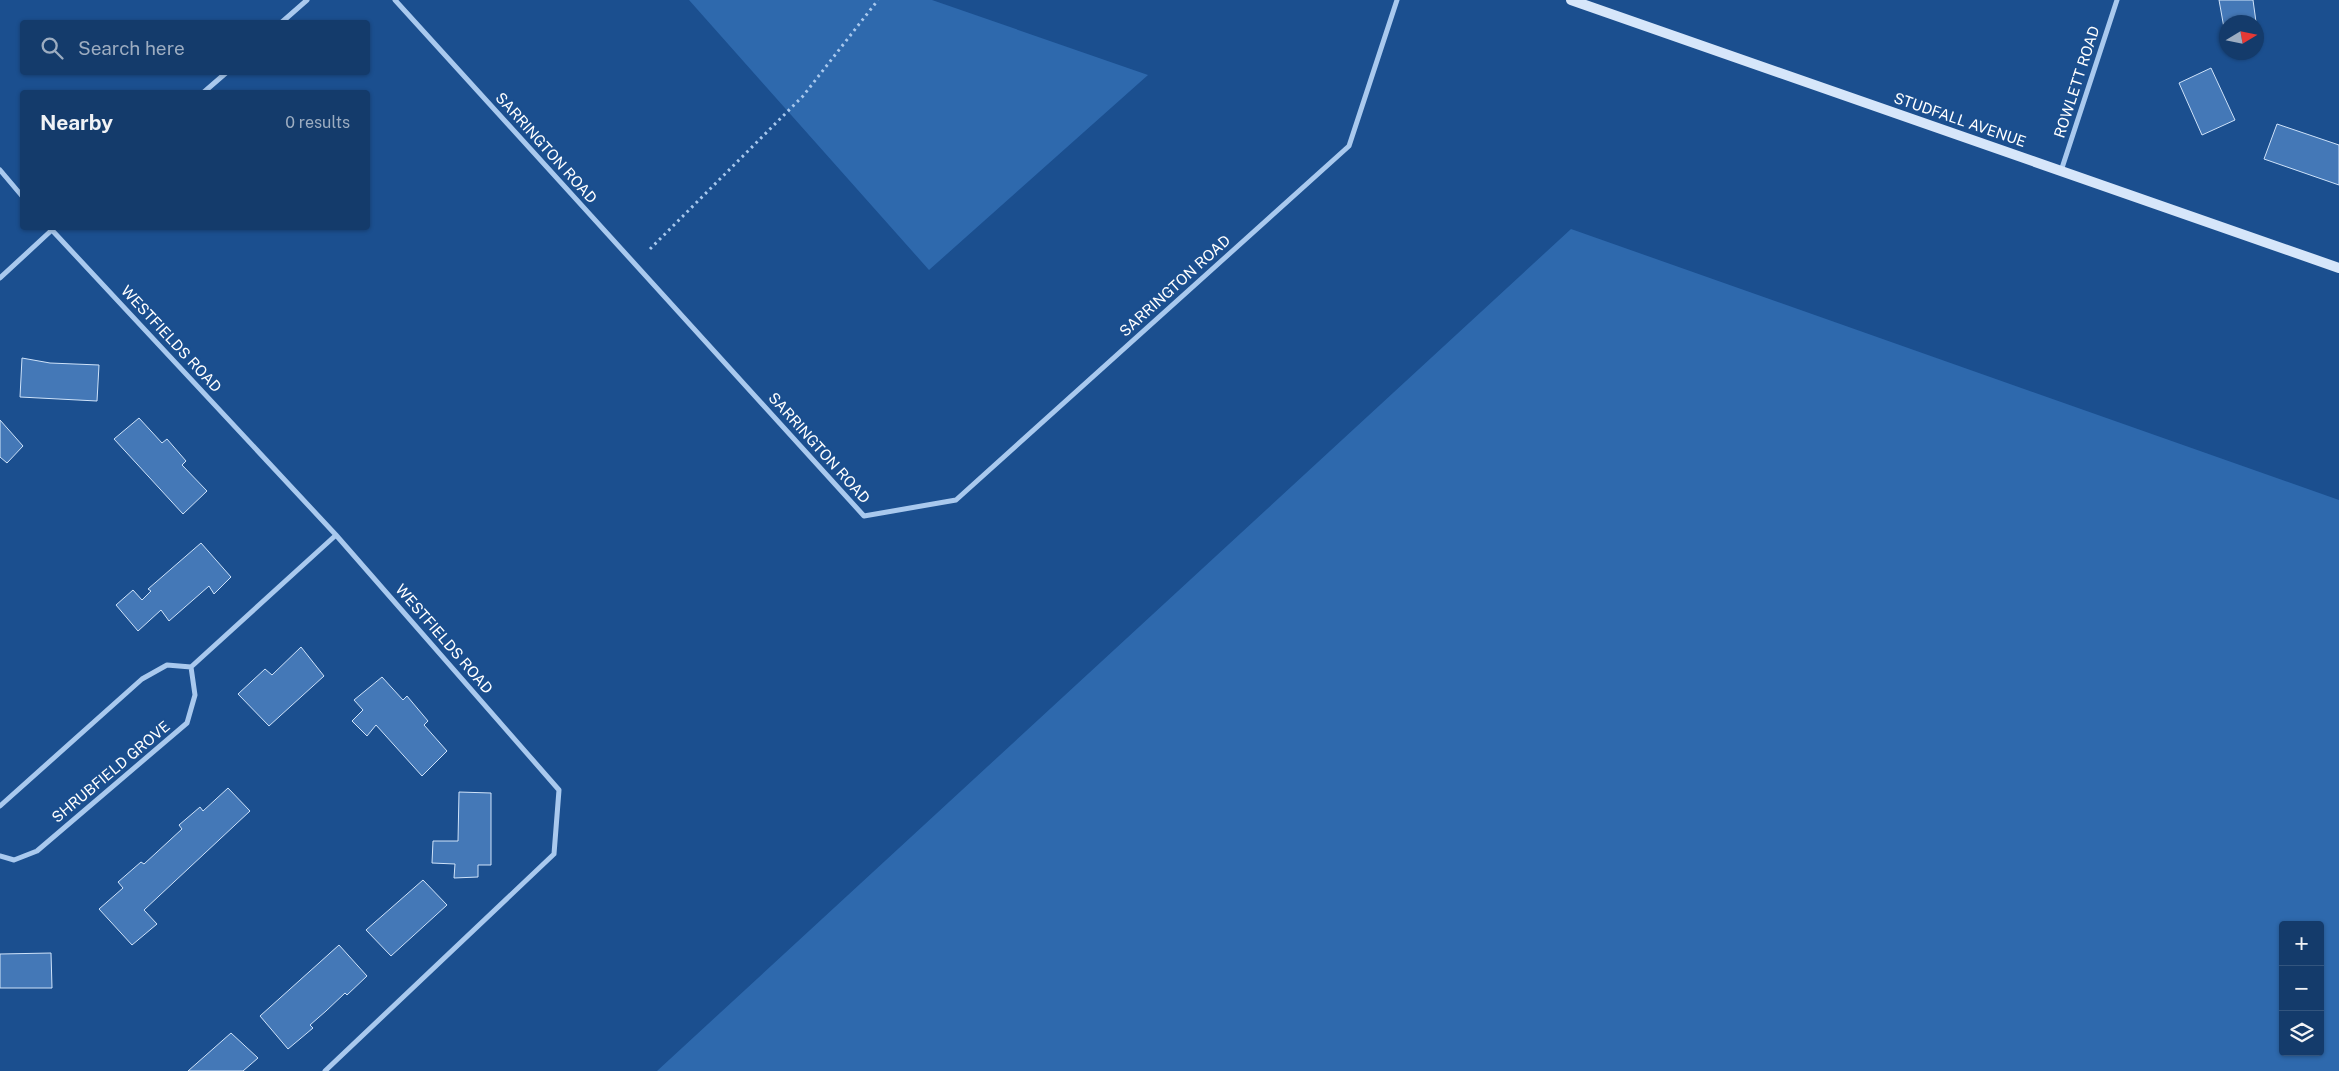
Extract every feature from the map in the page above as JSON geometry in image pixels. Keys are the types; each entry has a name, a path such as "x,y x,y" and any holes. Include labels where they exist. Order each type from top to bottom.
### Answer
{"street":[{"path":"284,20 307,0"},
{"name":"SARRINGTON ROAD","path":"395,0 864,516 956,500 1349,146 1397,0"},
{"name":"STUDFALL AVENUE","path":"1571,0 2339,268"},
{"name":"ROWLETT ROAD","path":"2061,171 2117,0"},
{"path":"206,90 224,75"},
{"path":"0,170 20,194"},
{"path":"0,278 50,230"},
{"name":"WESTFIELDS ROAD","path":"54,230 336,535 559,790 554,854 325,1071"},
{"path":"0,806 142,679 167,665 191,667 336,535"},
{"name":"SHRUBFIELD GROVE","path":"0,856 14,860 37,851 187,723 195,695 191,667"}],"path":[{"path":"635,264 803,96 878,0"}],"shaded area":[{"path":"689,0 932,0 1148,75 929,270"},
{"path":"1571,229 2339,500 2339,1071 657,1071"}],"building":[{"path":"2219,0 2253,0 2255,15 2222,15"},
{"path":"2211,68 2235,120 2202,135 2179,83"},
{"path":"2277,124 2339,145 2339,185 2264,159"},
{"path":"22,358 50,363 99,365 97,401 20,397"},
{"path":"139,418 162,443 167,439 186,461 182,465 207,491 183,514 114,439"},
{"path":"0,420 23,446 7,463 0,457"},
{"path":"201,543 231,577 214,594 209,586 169,621 161,610 138,631 116,605 133,590 142,600 151,591 148,589"},
{"path":"301,647 324,676 269,726 238,694 265,669 272,675"},
{"path":"382,677 403,700 407,696 428,721 424,725 447,751 422,776 376,725 367,736 352,721 363,710 354,700"},
{"path":"228,788 250,811 144,910 157,924 132,945 99,909 123,888 118,882 141,862 144,864 182,829 179,825 200,807 203,811"},
{"path":"459,792 491,793 491,865 478,865 478,877 454,878 455,864 432,863 433,841 458,841"},
{"path":"423,880 447,905 391,956 366,930"},
{"path":"339,945 367,976 310,1025 313,1028 288,1049 260,1016"},
{"path":"51,953 52,988 0,988 0,954"},
{"path":"231,1033 258,1058 243,1071 188,1071"}]}
